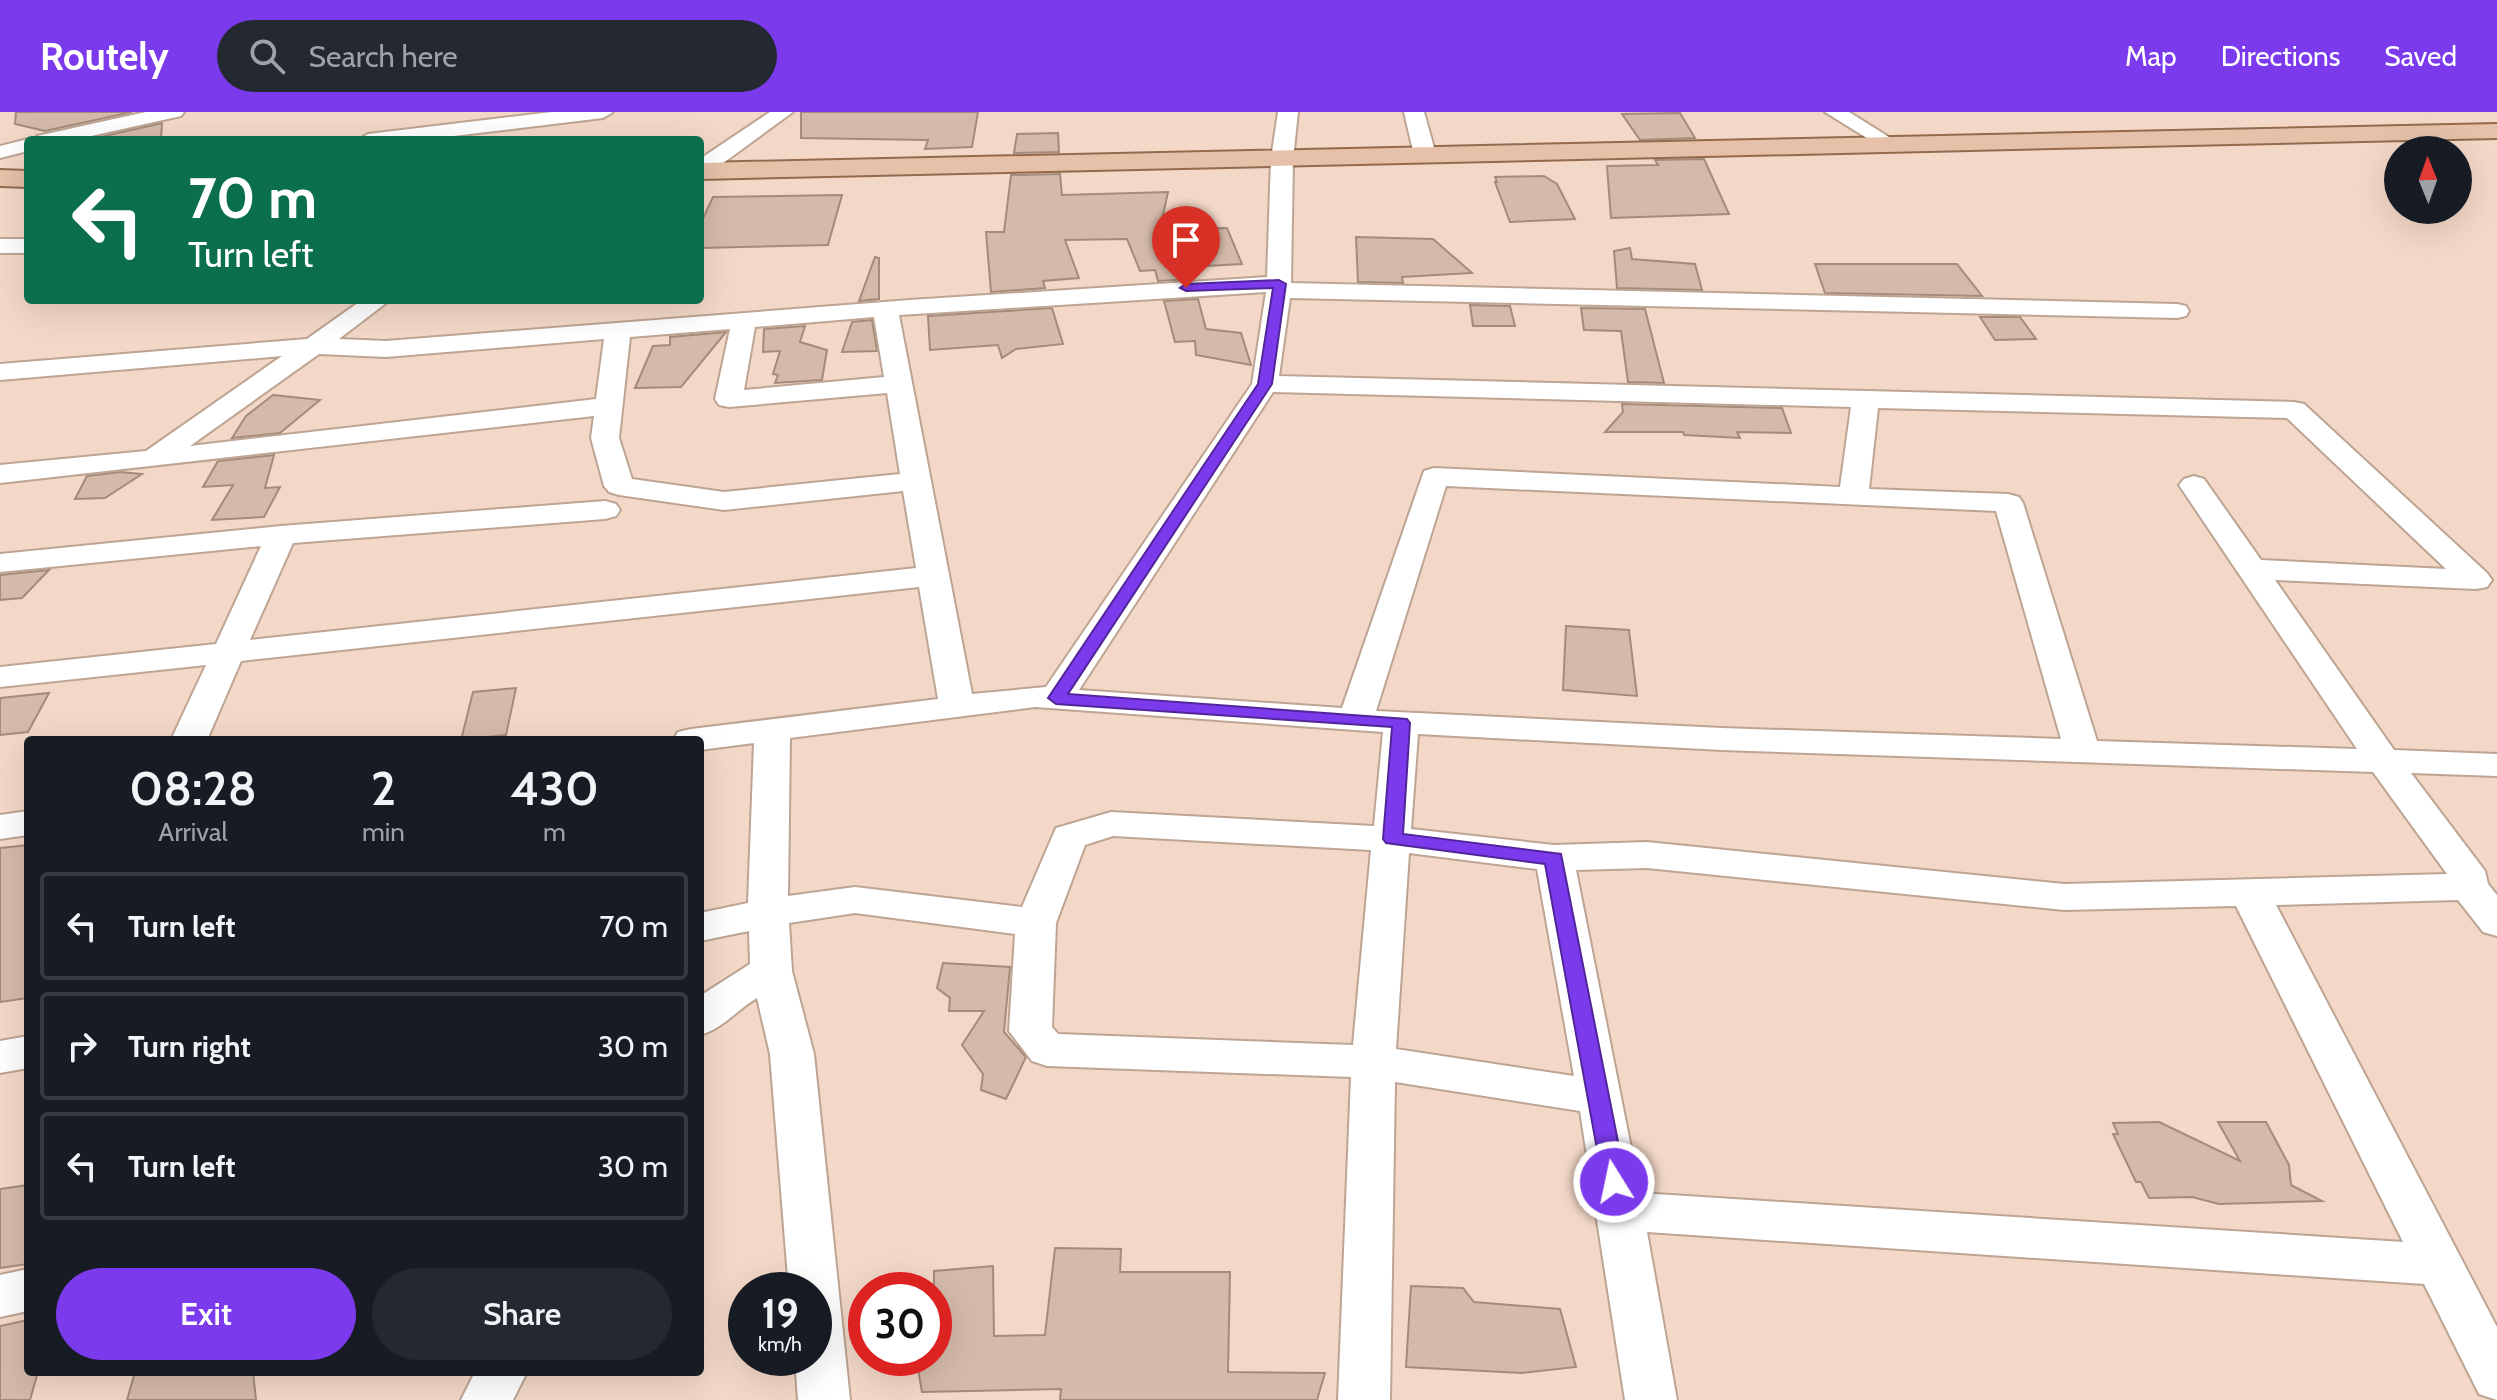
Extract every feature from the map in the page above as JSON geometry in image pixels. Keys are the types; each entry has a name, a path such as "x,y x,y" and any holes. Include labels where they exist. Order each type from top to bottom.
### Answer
{"main road":[{"path":"704,170 2497,131"}],"street":[{"path":"63,136 174,112"},
{"path":"402,136 603,112"},
{"path":"704,167 783,112"},
{"path":"1056,698 1265,384 1279,287 1282,159 1288,112"},
{"path":"1414,112 1425,155"},
{"path":"1835,112 1890,144"},
{"path":"0,152 24,146"},
{"path":"0,246 24,246"},
{"path":"0,372 312,346 386,349 1157,289 1279,287 2177,311"},
{"path":"154,459 372,304"},
{"path":"885,309 957,707"},
{"path":"744,320 729,399 899,384"},
{"path":"618,331 605,438 619,486 724,501 917,481"},
{"path":"1265,384 2294,410 2476,580 2252,569"},
{"path":"1853,497 1866,397"},
{"path":"0,474 608,406"},
{"path":"1356,719 1434,477 2008,503 2082,751"},
{"path":"2194,485 2383,761 2466,871 2469,887 2497,922"},
{"path":"0,563 281,535 605,510"},
{"path":"191,736 281,535"},
{"path":"0,677 934,576"},
{"path":"704,738 1035,697 1401,723 1722,739 2497,765"},
{"path":"1364,1400 1373,1062 1401,723"},
{"path":"772,730 768,913 771,971 792,1054 812,1272"},
{"path":"0,827 24,824"},
{"path":"1600,1097 1373,1062 1047,1050 1030,1031 1036,923 1069,837 1111,824 1393,839 1554,858 1647,855 2064,897 2469,887"},
{"path":"1554,858 1600,1097 1651,1400"},
{"path":"2250,894 2497,1378"},
{"path":"704,926 855,900 1036,923"},
{"path":"704,1016 725,998 771,971"},
{"path":"0,1057 24,1053"},
{"path":"1619,1211 2439,1265"},
{"path":"0,1296 24,1291"},
{"path":"487,1400 499,1376"},
{"path":"822,1376 824,1400"}],"building":[{"path":"16,112 132,112 45,131 15,124"},
{"path":"801,112 978,112 972,147 925,149 928,140 801,138"},
{"path":"1680,113 1695,138 1640,140 1622,114"},
{"path":"162,123 161,136 105,136"},
{"path":"1058,133 1059,152 1014,153 1017,134"},
{"path":"1704,159 1729,214 1611,218 1607,166 1658,165 1655,160"},
{"path":"1060,174 1062,195 1168,192 1160,229 1227,228 1242,264 1189,267 1192,279 1158,281 1155,270 1140,271 1127,239 1065,240 1079,278 1043,281 1045,288 991,292 986,232 1004,232 1011,175"},
{"path":"1544,176 1557,184 1575,219 1510,222 1495,177"},
{"path":"842,195 828,245 704,248 704,216 713,197"},
{"path":"1356,237 1433,239 1472,273 1402,277 1403,283 1358,282"},
{"path":"1630,248 1632,259 1695,264 1702,290 1617,288 1614,251"},
{"path":"875,257 879,258 879,299 859,301"},
{"path":"1815,264 1957,264 1982,296 1825,293"},
{"path":"1198,299 1206,329 1241,333 1251,365 1196,355 1195,341 1175,342 1164,301"},
{"path":"1470,305 1510,306 1515,326 1473,326"},
{"path":"1052,308 1063,344 1016,349 1002,358 998,345 930,350 928,316"},
{"path":"1581,308 1645,309 1664,383 1628,382 1621,331 1584,330"},
{"path":"1980,317 2020,317 2036,339 1995,340"},
{"path":"872,320 877,351 842,352 852,322"},
{"path":"805,326 800,342 827,350 822,380 775,383 778,375 773,374 780,351 763,352 764,329"},
{"path":"726,332 681,387 635,388 653,346 670,345 670,337"},
{"path":"273,395 320,400 280,433 232,438 246,416"},
{"path":"1622,404 1782,408 1791,433 1737,432 1740,438 1684,435 1683,432 1605,432 1623,412"},
{"path":"274,455 265,488 280,487 264,517 212,520 233,485 203,487 218,461"},
{"path":"120,472 142,474 105,498 75,499 87,476"},
{"path":"49,570 22,598 0,600 0,575"},
{"path":"1566,626 1629,630 1637,696 1563,690"},
{"path":"516,688 506,735 462,736 473,692"},
{"path":"49,693 28,732 0,735 0,698"},
{"path":"24,845 24,999 0,1002 0,848"},
{"path":"943,963 1010,967 1004,1032 1026,1057 1006,1099 981,1090 983,1074 962,1045 984,1011 949,1011 950,998 937,988"},
{"path":"2159,1122 2240,1161 2218,1122 2266,1122 2289,1165 2291,1185 2322,1201 2219,1204 2192,1197 2149,1198 2141,1182 2136,1182 2113,1134 2118,1134 2113,1123"},
{"path":"24,1186 24,1265 0,1268 0,1189"},
{"path":"1055,1248 1121,1249 1120,1272 1230,1272 1228,1372 1325,1373 1317,1400 1060,1400 1061,1389 922,1392 919,1376 952,1376 952,1272 934,1271 993,1266 994,1336 1045,1335"},
{"path":"1411,1286 1463,1288 1474,1302 1560,1309 1576,1367 1522,1373 1406,1367"},
{"path":"24,1321 24,1376 37,1376 30,1400 0,1400 0,1326"},
{"path":"134,1376 253,1376 256,1400 127,1400"}],"route":[{"path":"1186,288 1279,284 1265,384 1056,698 1401,723 1393,839 1554,858 1614,1182"}]}
